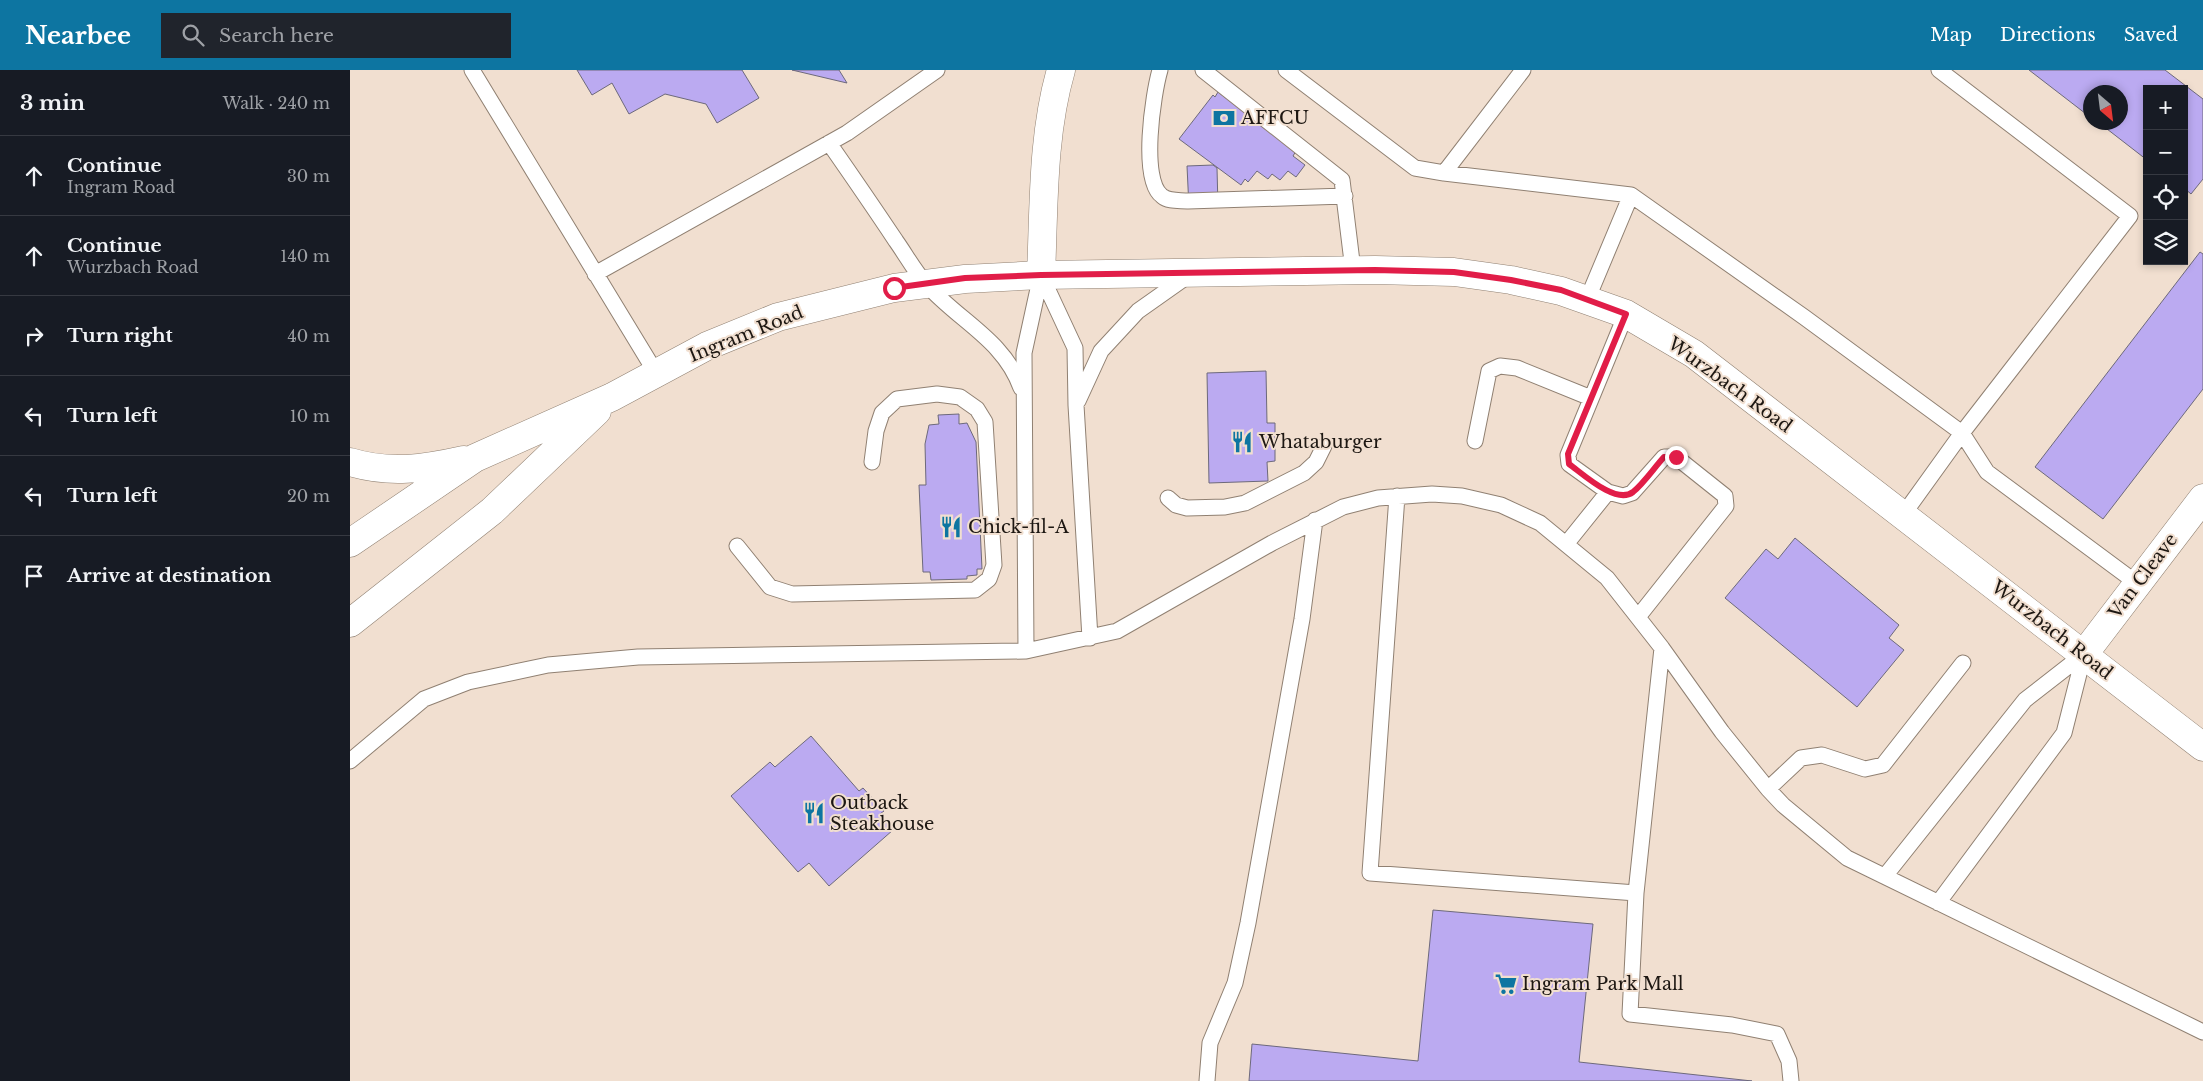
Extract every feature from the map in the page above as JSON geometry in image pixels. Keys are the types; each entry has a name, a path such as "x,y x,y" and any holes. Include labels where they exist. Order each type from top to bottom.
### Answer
{"main road":[{"path":"1041,275 1051,119 1061,70"},
{"name":"Wurzbach Road","path":"1041,275 1353,270 1454,272 1511,280 1561,290 1626,314 1694,354 2203,747"},
{"name":"Ingram Road","path":"350,543 475,458 612,398 707,346 778,317 867,294 926,284 965,278 1041,275"},
{"name":"Ingram Road","path":"350,622 492,511 612,398"},
{"path":"350,462 366,467 403,470 475,458"},
{"name":"Van Cleave","path":"2084,654 2203,498"}],"lane":[{"path":"472,70 656,373"},
{"path":"595,274 847,133 937,70"},
{"path":"1160,70 1148,142 1153,186 1161,196 1168,200 1188,201 1345,196"},
{"path":"1203,70 1342,180 1353,270"},
{"path":"1286,70 1415,168 1631,195 1804,317 1962,433 1987,472 2138,584"},
{"path":"1444,173 1523,70"},
{"path":"1903,515 1962,433 2130,216 1939,70"},
{"path":"829,143 926,284 992,342 1016,373 1024,396"},
{"path":"1587,300 1631,195"},
{"path":"1076,405 1101,351 1138,311 1192,273"},
{"path":"1026,651 1024,353 1041,275"},
{"path":"1041,275 1075,348 1076,405 1090,638"},
{"path":"1626,314 1568,454 1569,464 1608,492 1623,496 1632,493 1664,457 1676,457 1725,496 1726,506 1638,617"},
{"path":"1475,441 1489,371 1500,366 1517,368 1591,398"},
{"path":"736,546 770,587 792,594 975,590 989,579 994,564 985,422 978,409 960,397 937,394 897,399 882,413 876,431 872,462"},
{"path":"1168,498 1176,505 1187,508 1225,507 1245,503 1304,474 1316,462 1324,446"},
{"path":"1567,543 1608,492"},
{"path":"350,761 424,699 468,682 548,666 638,657 1026,651 1090,638 1117,631 1315,520 1343,507 1378,498 1397,496 1432,494 1462,496 1501,505 1540,523 1567,543 1607,578 1662,648 1722,732 1768,789 1783,805 1847,858 2203,1032"},
{"path":"1397,496 1370,873 1636,893"},
{"path":"1208,1081 1210,1043 1235,984 1248,923 1302,619 1315,520"},
{"path":"1662,648 1636,893 1630,1014 1732,1025 1777,1034 1789,1061 1791,1081"},
{"path":"1885,876 2025,700 2084,654"},
{"path":"1938,903 2064,733 2084,654"},
{"path":"1768,789 1801,758 1822,755 1865,769 1883,765 1963,663"}],"building":[{"path":"577,70 742,70 759,98 717,123 706,104 665,94 629,114 612,83 592,95"},
{"path":"792,70 839,70 847,83"},
{"path":"2029,70 2165,70 2185,85 2143,85 2143,157 2108,130 2128,130 2128,85 2083,85 2083,112"},
{"path":"2188,88 2203,99 2203,179 2191,194 2188,191"},
{"name":"AFFCU","path":"1218,92 1296,151 1293,156 1305,165 1296,177 1288,171 1280,180 1272,174 1268,179 1257,171 1248,182 1245,179 1241,185 1179,139 1213,95 1215,97"},
{"path":"1213,165 1217,168 1218,207 1189,208 1187,166"},
{"path":"2200,252 2203,254 2203,389 2103,519 2035,467"},
{"name":"Whataburger","path":"1266,371 1267,423 1275,423 1275,461 1267,462 1268,481 1209,483 1207,373"},
{"name":"Chick-fil-A","path":"959,414 959,424 967,423 976,442 982,569 977,569 977,575 967,576 967,579 931,580 930,572 923,572 919,485 926,485 925,444 929,425 939,424 938,415"},
{"path":"1795,538 1899,625 1889,638 1904,650 1857,707 1725,598 1766,549 1778,559"},
{"name":"Outback Steakhouse","path":"811,736 859,791 863,788 884,811 880,814 893,830 829,886 809,863 798,872 731,796 770,762 775,767"},
{"name":"Ingram Park Mall","path":"1433,910 1593,924 1579,1062 1752,1081 1249,1081 1252,1044 1418,1061"}],"place":[{"name":"AFFCU","path":"1224,118"},
{"name":"Whataburger","path":"1242,442"},
{"name":"Chick-fil-A","path":"951,527"},
{"name":"Outback Steakhouse","path":"814,813"},
{"name":"Ingram Park Mall","path":"1506,984"}],"route":[{"path":"894,288 965,278 1041,275 1375,270 1454,272 1511,280 1561,290 1626,314 1568,454 1569,464 1608,492 1623,496 1632,493 1664,457 1676,457"}]}
